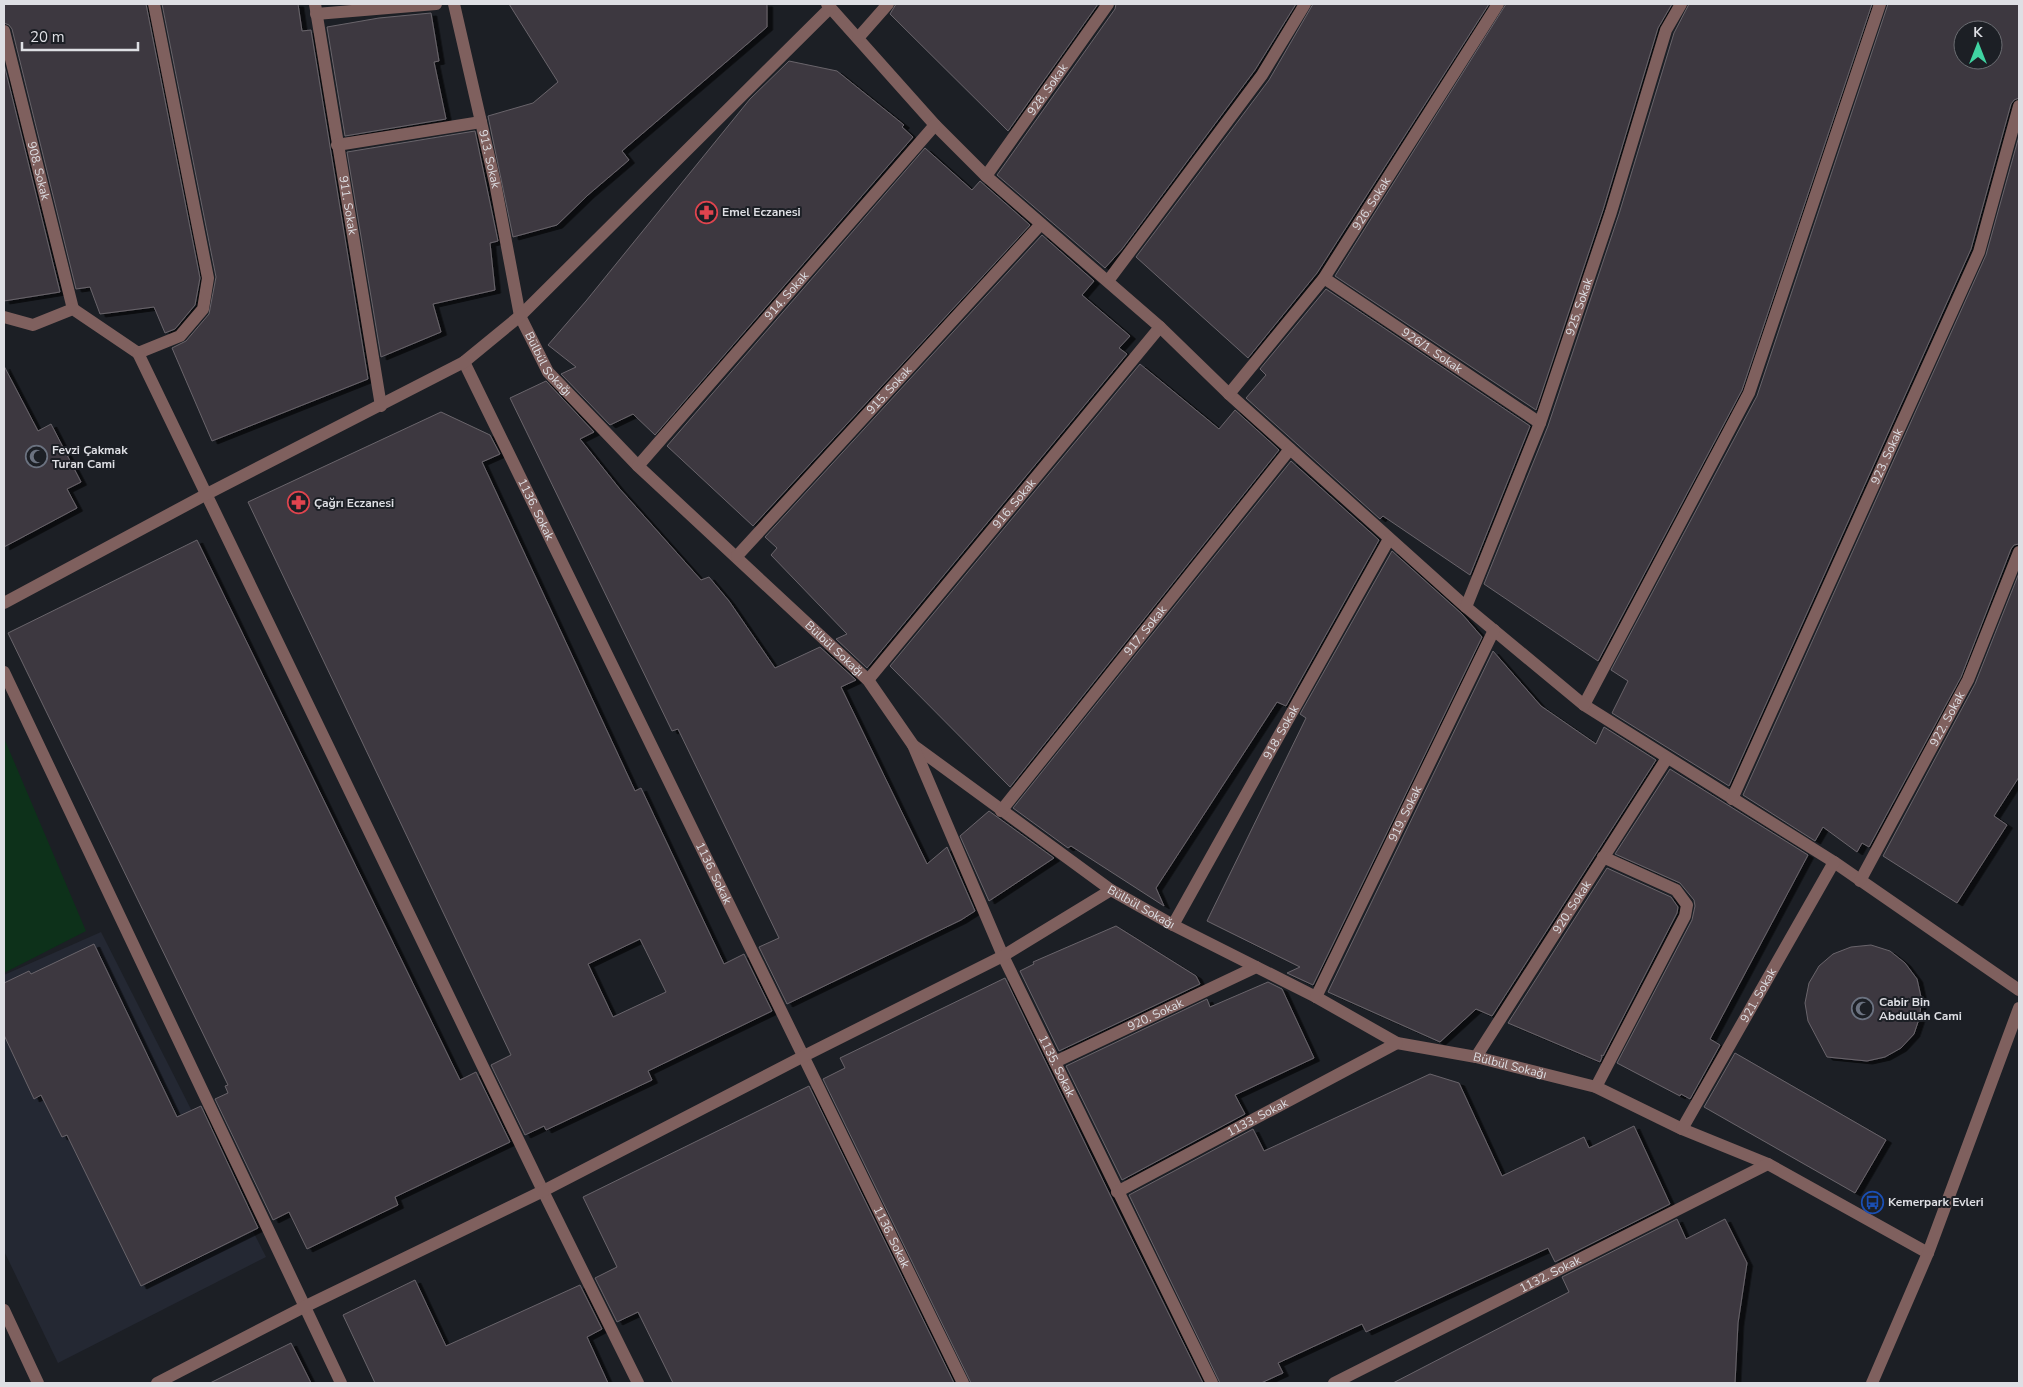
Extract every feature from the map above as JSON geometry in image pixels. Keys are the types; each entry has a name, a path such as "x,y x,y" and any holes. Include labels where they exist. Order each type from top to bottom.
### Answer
{"street":[{"path":"138,353 180,336 203,309 208,278 154,4"},
{"path":"316,9 436,4"},
{"name":"913. Sokak","path":"454,4 495,183 520,316"},
{"path":"858,38 888,4"},
{"name":"928. Sokak","path":"986,176 1108,4"},
{"path":"1108,281 1262,75 1305,4"},
{"name":"926. Sokak","path":"1229,394 1324,278 1498,4"},
{"name":"925. Sokak","path":"1466,607 1540,422 1611,212 1666,30 1681,4"},
{"path":"1584,705 1749,393 1880,4"},
{"path":"4,603 205,495 464,362 520,316 828,6 935,125 986,176 1160,327 1229,394 1466,607 1584,705 1834,862 2019,990"},
{"name":"911. Sokak","path":"316,9 381,406"},
{"name":"908. Sokak","path":"4,31 73,309"},
{"name":"923. Sokak","path":"1732,799 1979,252 2019,106"},
{"path":"337,145 481,122"},
{"name":"914. Sokak","path":"638,466 935,125"},
{"name":"915. Sokak","path":"737,556 1041,224"},
{"name":"926/1. Sokak","path":"1324,278 1540,422"},
{"path":"4,317 33,325 73,309 138,353 205,495 638,1383"},
{"name":"Bülbül Sokağı","path":"520,316 548,372 638,466 737,556 868,680 914,745 1111,890 1173,925 1316,997 1398,1042 1476,1057 1596,1087 1682,1129 1768,1164 1928,1253"},
{"name":"916. Sokak","path":"868,680 1160,327"},
{"name":"1136. Sokak","path":"464,362 802,1057 963,1383"},
{"name":"917. Sokak","path":"1001,810 1290,449"},
{"name":"918. Sokak","path":"1173,925 1389,538"},
{"name":"922. Sokak","path":"1860,881 1968,680 2019,552"},
{"name":"919. Sokak","path":"1316,997 1494,630"},
{"path":"4,672 341,1383"},
{"name":"1135. Sokak","path":"914,745 1003,956 1212,1383"},
{"name":"920. Sokak","path":"1476,1057 1667,758"},
{"path":"1596,1087 1685,916 1687,905 1676,890 1603,857"},
{"name":"921. Sokak","path":"1682,1129 1834,862"},
{"path":"157,1383 304,1307 543,1191 802,1057 1003,956 1111,890"},
{"name":"920. Sokak","path":"1055,1062 1256,967"},
{"path":"1872,1383 1928,1253 2019,1008"},
{"name":"1133. Sokak","path":"1117,1192 1398,1042"},
{"name":"1132. Sokak","path":"1334,1383 1768,1164"},
{"path":"4,1310 38,1383"}],"shaded area":[{"path":"101,932 266,1257 58,1363 4,1251 4,975"}],"green space":[{"path":"4,738 86,931 4,973"}],"building":[{"path":"4,4 146,4 200,278 195,305 175,329 165,333 154,307 100,314 90,287 76,289 12,29 4,23"},
{"path":"162,4 298,4 302,31 311,30 368,379 212,441 172,348 186,341 209,314 216,277"},
{"path":"509,4 767,4 767,27 622,151 629,160 557,225 513,237 488,116 533,103 558,82"},
{"path":"896,4 1098,4 1008,131 890,14"},
{"path":"1116,4 1296,4 1255,70 1122,249 1105,268 997,175 1115,9"},
{"path":"1313,4 1489,4 1317,273 1248,358 1136,257 1269,80"},
{"path":"1506,4 1672,4 1658,28 1603,210 1536,410 1335,276"},
{"path":"1689,4 1872,4 1742,390 1598,661 1484,584 1548,426 1619,214 1674,33"},
{"path":"1888,4 2019,4 2019,98 2011,104 1971,249 1729,786 1612,713 1628,681 1611,670 1757,396"},
{"path":"431,13 439,61 434,62 446,119 345,136 327,27 379,18"},
{"path":"789,61 837,71 904,125 902,127 913,137 655,435 633,414 610,425 561,374 576,367 548,345 750,99"},
{"path":"4,64 60,292 4,301"},
{"path":"475,131 498,241 490,243 495,290 433,304 441,332 381,357 347,152"},
{"path":"2019,136 2019,544 2014,545 2011,549 1961,677 1869,847 1862,843 1857,852 1823,827 1815,841 1743,795 1986,255"},
{"path":"925,148 972,190 980,181 1030,225 753,526 667,446"},
{"path":"1042,235 1094,281 1082,295 1130,336 1119,348 1127,354 867,668 836,639 847,634 771,555 777,548 765,537"},
{"path":"1326,289 1530,426 1470,575 1383,516 1380,519 1246,398 1266,375 1260,369"},
{"path":"1140,364 1219,429 1235,410 1279,450 1010,787 890,666"},
{"name":"Fevzi Çakmak Turan Cami","path":"4,366 38,431 51,424 81,482 67,489 77,508 4,547"},
{"path":"546,381 594,432 580,439 619,488 701,580 709,577 729,601 775,668 820,647 856,680 841,687 927,864 947,847 975,911 961,920 787,1004 759,947 779,938 678,729 672,731 510,398"},
{"path":"441,412 490,435 500,454 482,462 635,791 641,788 724,964 744,954 772,1011 648,1071 652,1080 546,1130 544,1126 525,1135 491,1065 511,1055 248,502","holes":["640,939 666,992 613,1017 588,964"]},
{"path":"1291,461 1379,540 1286,706 1277,702 1156,888 1164,906 1071,846 1068,848 1013,808"},
{"path":"197,540 460,1080 476,1072 510,1142 395,1197 398,1205 307,1249 289,1212 273,1220 215,1099 228,1093 225,1086 228,1085 8,633"},
{"path":"1392,551 1462,614 1482,637 1313,985 1287,973 1300,967 1207,921 1306,718 1300,714"},
{"path":"2019,573 2019,777 1994,816 2007,825 1957,903 1883,856 1975,684"},
{"path":"1493,651 1541,706 1596,744 1604,727 1656,760 1492,1016 1476,1009 1440,1042 1328,992"},
{"path":"1670,769 1808,855 1710,1039 1720,1045 1690,1099 1681,1094 1680,1096 1617,1063 1692,920 1695,906 1694,900 1680,883 1615,854"},
{"path":"989,811 1054,858 989,901 960,836"},
{"path":"1607,868 1671,897 1678,907 1677,913 1603,1056 1601,1055 1600,1062 1508,1023"},
{"path":"1116,926 1196,976 1200,984 1059,1051 1020,971 1034,964 1033,962"},
{"path":"94,944 177,1117 201,1106 258,1228 141,1286 67,1135 62,1137 41,1095 34,1099 4,1035 4,983 29,971 31,974"},
{"name":"Cabir Bin Abdullah Cami","path":"1871,945 1890,951 1905,963 1917,979 1921,997 1920,1016 1914,1034 1901,1048 1885,1057 1867,1061 1827,1057 1808,1021 1805,1003 1809,983 1819,966 1833,954 1851,947"},
{"path":"1005,978 1203,1383 971,1383 823,1079 845,1068 840,1058"},
{"path":"1268,982 1282,989 1314,1058 1235,1095 1245,1114 1122,1180 1066,1066 1207,999 1210,1007"},
{"path":"1735,1053 1886,1140 1855,1193 1704,1107"},
{"path":"1430,1074 1459,1083 1502,1176 1584,1137 1589,1148 1634,1126 1670,1204 1555,1262 1548,1248 1366,1332 1362,1324 1278,1363 1283,1373 1261,1383 1220,1383 1129,1195 1253,1129 1264,1151"},
{"path":"809,1086 954,1383 673,1383 638,1312 617,1322 595,1278 617,1267 583,1197"},
{"path":"1677,1219 1686,1239 1725,1219 1747,1263 1738,1323 1735,1383 1393,1383 1569,1292 1562,1277"},
{"path":"415,1280 446,1346 580,1285 602,1329 587,1337 608,1383 375,1383 343,1315"},
{"path":"291,1343 311,1383 210,1383"}],"place":[{"name":"Emel Eczanesi","path":"706,212"},
{"name":"Fevzi Çakmak Turan Cami","path":"36,457"},
{"name":"Çağrı Eczanesi","path":"298,503"},
{"name":"Cabir Bin Abdullah Cami","path":"1863,1009"},
{"name":"Kemerpark Evleri","path":"1872,1202"}]}
